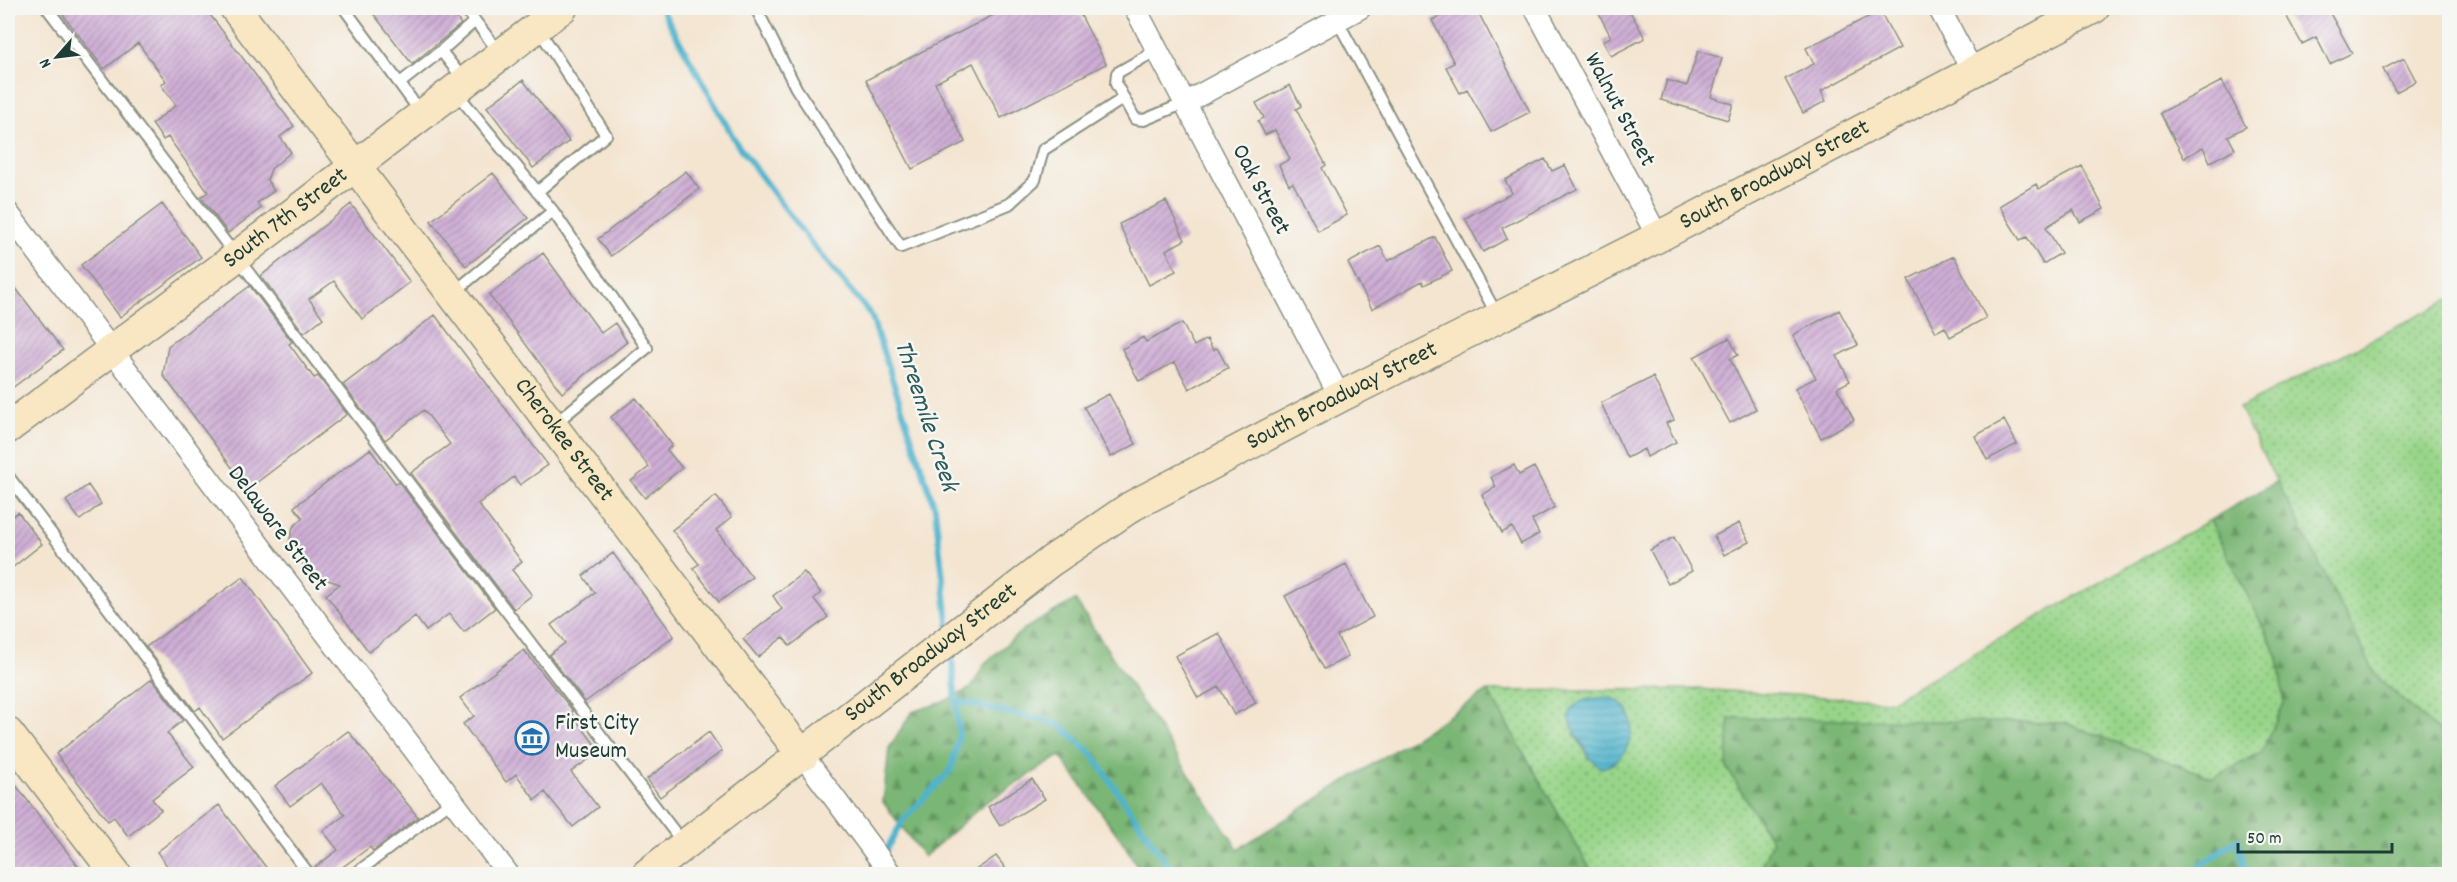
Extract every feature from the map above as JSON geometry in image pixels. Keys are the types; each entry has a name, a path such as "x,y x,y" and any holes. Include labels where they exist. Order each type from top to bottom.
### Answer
{"street":[{"name":"Cherokee Street","path":"236,8 891,874"},
{"name":"Oak Street","path":"1135,8 1340,397"},
{"path":"1185,103 1360,8"},
{"name":"Walnut Street","path":"1535,8 1658,237"},
{"path":"1939,8 1974,72"},
{"name":"South Broadway Street","path":"647,874 1051,561 1132,506 1340,397 1658,237 2094,8"},
{"name":"South 7th Street","path":"8,428 237,257 552,16"},
{"name":"Delaware Street","path":"8,213 508,874"},
{"path":"8,733 116,874"}],"lane":[{"path":"47,8 685,846"},
{"path":"344,8 423,115"},
{"path":"465,8 501,55"},
{"path":"756,8 796,88 901,247 1009,204 1035,180 1042,150 1124,98"},
{"path":"537,192 606,135 552,16"},
{"path":"1337,20 1498,318"},
{"path":"399,83 475,21"},
{"path":"1157,50 1117,73 1116,84 1135,119 1144,120 1185,103"},
{"path":"441,51 461,87 553,211 647,348 552,425"},
{"path":"453,293 553,211"},
{"path":"8,476 309,874"},
{"path":"355,874 451,801"}],"green space":[{"path":"2449,300 2449,737 2432,726 2377,677 2239,408"},
{"path":"2277,481 2377,677 2432,726 2449,737 2449,874 1758,874 1772,841 1727,768 1729,718 2064,723 2213,778 2261,753 2284,704 2278,657 2210,520"},
{"path":"2210,520 2278,657 2284,704 2261,753 2213,778 2064,723 1836,721 1727,768 1772,841 1758,874 1593,874 1488,691 1698,689 1890,701","holes":["1609,697 1620,702 1627,709 1631,718 1632,727 1626,747 1613,764 1590,759 1574,734"]},
{"path":"1075,600 1238,849 1488,691 1593,874 1142,874 1122,841 1060,756 985,803 924,857 883,802 889,748 912,712 943,702 971,688 985,663 1024,629"}],"water":[{"path":"1609,697 1621,703 1628,712 1631,734 1628,746 1621,756 1612,764 1601,768 1591,760 1574,730 1570,721 1570,713 1578,703"}],"building":[{"path":"58,8 205,8 294,126 280,137 291,152 271,169 267,180 274,191 257,203 261,208 228,233 201,197 208,192 168,137 163,140 152,124 176,105 161,85 166,81 138,43 104,69"},
{"path":"369,8 449,8 461,24 412,64"},
{"path":"1007,8 1077,8 1106,64 1001,118 973,63 935,83 965,142 912,169 866,80"},
{"path":"1456,8 1476,8 1530,112 1491,132 1467,89 1460,93 1446,67 1454,63 1432,20"},
{"path":"1596,8 1628,8 1645,38 1611,56 1603,41 1611,37"},
{"path":"2282,8 2327,8 2352,53 2330,64 2316,37 2302,44"},
{"path":"1880,11 1900,48 1821,91 1826,101 1803,113 1785,79 1814,64 1806,48"},
{"path":"1698,51 1722,58 1711,97 1733,104 1728,120 1661,100 1667,80 1687,86"},
{"path":"2404,58 2416,81 2396,92 2383,69"},
{"path":"523,80 569,141 533,168 487,107"},
{"path":"2222,81 2246,127 2228,136 2235,149 2210,162 2203,147 2184,158 2160,113"},
{"path":"1290,85 1301,106 1296,109 1326,165 1322,168 1347,215 1318,231 1293,183 1289,185 1279,165 1290,159 1275,130 1265,135 1258,121 1264,118 1256,103"},
{"path":"1545,159 1552,171 1565,165 1577,189 1502,228 1507,239 1483,252 1465,218 1512,193 1505,180"},
{"path":"2082,166 2104,209 2080,222 2073,210 2046,227 2061,253 2043,264 2027,237 2020,240 1999,206 2036,184 2039,189"},
{"path":"686,171 699,189 611,256 598,239"},
{"path":"493,173 528,218 466,266 431,221"},
{"path":"1166,201 1185,240 1166,250 1176,271 1149,285 1119,224"},
{"path":"162,204 201,257 120,317 81,265"},
{"path":"351,204 410,282 362,319 334,281 309,299 323,318 304,333 261,276"},
{"path":"1435,237 1452,271 1424,285 1422,281 1372,309 1348,263 1380,246 1388,261"},
{"path":"543,253 601,333 615,323 627,342 562,393 489,295"},
{"path":"1954,256 1986,318 1950,337 1945,327 1936,332 1908,279"},
{"path":"8,278 63,350 8,391"},
{"path":"250,286 292,342 289,344 314,378 318,376 347,414 248,489 163,375 168,346"},
{"path":"1839,310 1858,345 1837,356 1850,381 1837,388 1854,420 1821,438 1795,388 1816,378 1793,335"},
{"path":"435,315 548,465 520,485 514,477 478,504 522,562 512,570 532,595 514,609 411,473 450,444 424,410 385,440 343,385"},
{"path":"1182,323 1194,346 1207,339 1213,350 1217,348 1228,368 1189,389 1175,362 1139,381 1122,349 1143,337 1146,342"},
{"path":"1729,338 1738,355 1730,359 1756,409 1730,423 1694,357"},
{"path":"1653,377 1674,420 1666,423 1676,442 1647,457 1644,449 1627,458 1601,403"},
{"path":"1109,394 1136,444 1111,457 1084,407"},
{"path":"636,398 672,445 667,450 682,468 645,498 631,481 649,467 611,417"},
{"path":"2004,420 2017,444 1987,460 1975,436"},
{"path":"370,449 396,484 399,482 495,608 464,632 449,614 426,631 415,616 369,652 326,595 340,584 312,575 289,543 293,527 303,518 294,507"},
{"path":"1514,465 1519,475 1534,467 1555,507 1532,520 1539,534 1521,544 1512,527 1502,533 1482,495 1496,487 1491,477"},
{"path":"88,485 101,504 80,520 66,501"},
{"path":"716,496 732,517 716,530 752,577 719,602 693,568 699,564 672,530"},
{"path":"18,512 42,544 8,571 8,520"},
{"path":"1739,523 1749,542 1724,555 1714,536"},
{"path":"1674,537 1692,571 1668,584 1650,550"},
{"path":"613,553 674,636 585,702 549,655 565,643 551,625 595,593 583,576"},
{"path":"1346,564 1373,617 1337,636 1348,657 1324,669 1285,596"},
{"path":"804,572 821,593 814,599 828,617 790,646 783,637 758,657 743,639 782,609 773,596"},
{"path":"243,577 312,673 222,738 200,707 195,711 146,647"},
{"path":"1219,633 1256,703 1234,715 1219,687 1198,698 1175,656"},
{"name":"First City Museum","path":"524,650 573,711 571,713 600,751 571,772 598,807 573,827 545,792 535,800 516,774 506,782 463,724 474,716 460,698"},
{"path":"152,679 183,720 167,733 194,767 152,799 161,810 128,836 114,817 108,821 56,754"},
{"path":"348,731 418,817 373,851 370,847 333,874 316,874 314,868 338,850 323,831 345,815 321,783 290,806 275,786"},
{"path":"709,732 722,751 660,797 647,779"},
{"path":"8,775 84,874 8,874"},
{"path":"1032,779 1045,799 1000,826 988,807"},
{"path":"219,805 271,874 173,874 157,852"},
{"path":"996,856 1010,874 970,874"}],"waterway":[{"name":"Threemile Creek","path":"661,8 737,144 808,239 871,315 935,508 949,630"},
{"name":"Threemile Creek","path":"883,856 903,820 951,770 959,735 951,649"},
{"path":"957,701 1059,724 1092,754 1174,874"},
{"path":"2188,874 2238,839 2246,874"}],"place":[{"name":"First City Museum","path":"532,738"}]}
